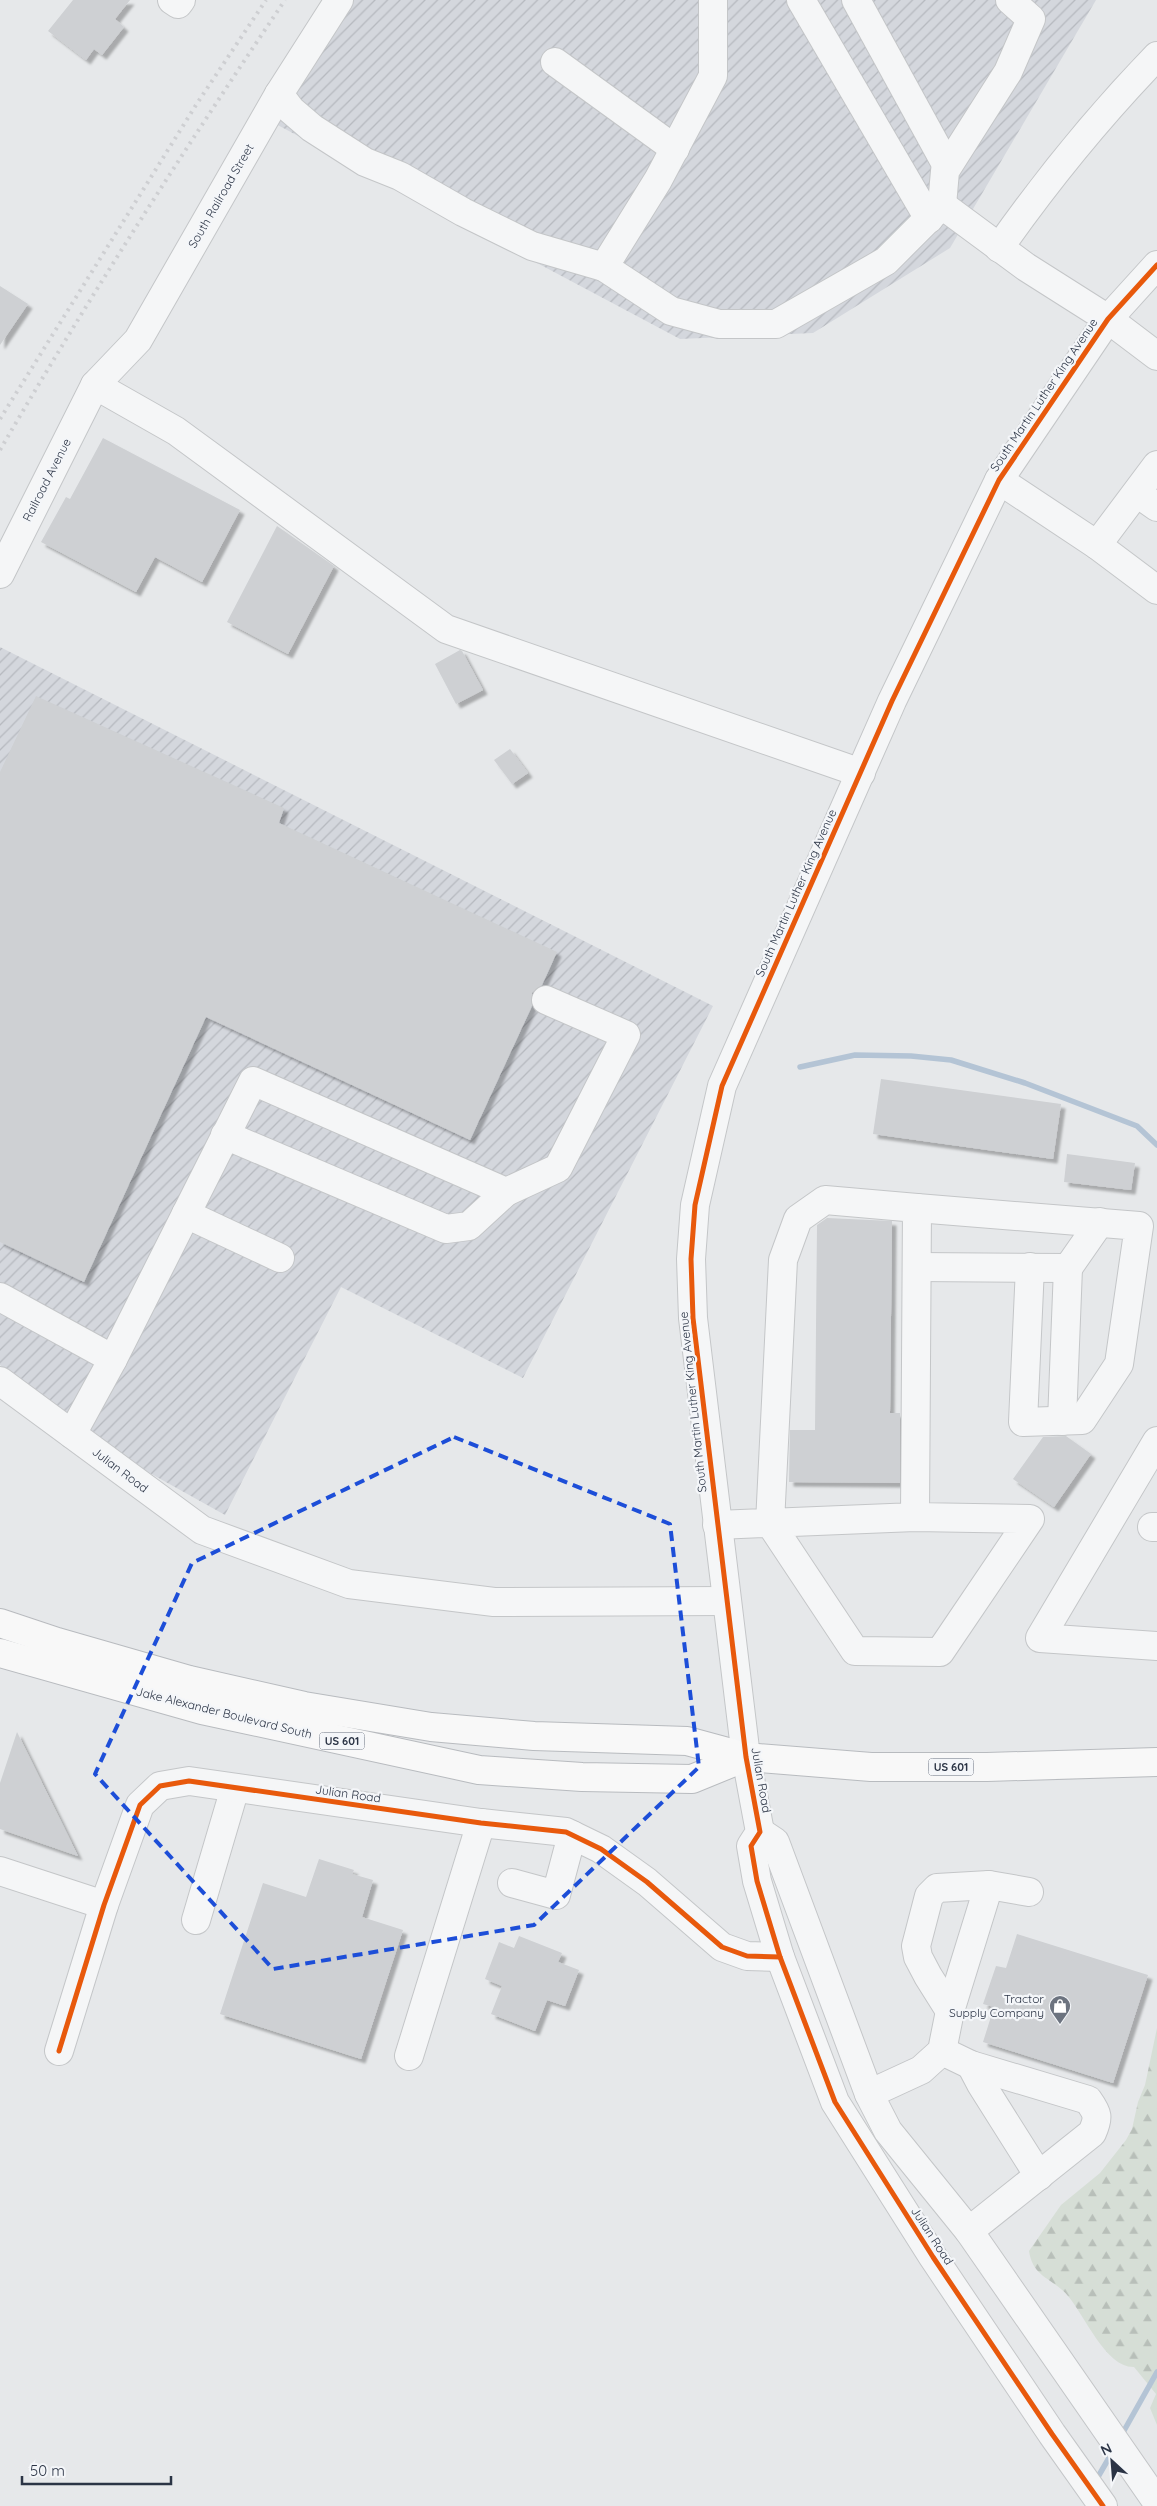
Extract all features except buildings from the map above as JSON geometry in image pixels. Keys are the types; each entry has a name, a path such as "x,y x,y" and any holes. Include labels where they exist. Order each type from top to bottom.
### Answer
{"highway":[{"name":"Jake Alexander Boulevard South","path":"0,1623 189,1680 304,1706 431,1726 534,1736 686,1741 746,1757 872,1767 987,1767 1157,1762"},
{"name":"Jake Alexander Boulevard South","path":"0,1653 202,1710 479,1770 582,1777 692,1779 746,1757"}],"street":[{"name":"South Railroad Street","path":"95,385 138,340 279,94 339,0"},
{"path":"604,267 658,180 713,76 713,0"},
{"path":"801,0 935,212 1000,248 1026,268 1108,319 1157,356"},
{"path":"856,0 947,166"},
{"path":"279,94 291,110 312,128 365,162 400,176 463,212 532,246 604,267 671,311 719,324 776,324 886,261 935,212 947,166 1008,72 1031,19 1010,0"},
{"path":"1000,248 1054,172 1107,107 1157,56"},
{"path":"555,62 675,149"},
{"name":"South Martin Luther King Avenue","path":"726,1601 693,1318 691,1259 695,1205 722,1086 892,701 999,480 1108,319 1157,265"},
{"path":"95,385 176,431 446,629 860,773"},
{"name":"Railroad Avenue","path":"0,574 95,385"},
{"path":"1097,545 1147,500 1157,465"},
{"path":"999,480 1097,545 1157,590"},
{"path":"225,1135 446,1229 469,1226 506,1192 558,1168 626,1035 546,1000"},
{"path":"72,1434 113,1359 253,1081 506,1192"},
{"path":"717,1525 770,1523 915,1517 1030,1519 940,1652 855,1651 770,1523 783,1260 798,1219 825,1200 1139,1226 1119,1364 1082,1420 1024,1422 1030,1267"},
{"path":"915,1517 917,1208"},
{"path":"186,1214 280,1258"},
{"path":"1062,1421 1068,1268 1100,1222"},
{"path":"917,1267 1068,1268"},
{"path":"0,1297 113,1359"},
{"name":"Julian Road","path":"0,1381 202,1530 349,1584 494,1602 726,1601 746,1757 760,1832 751,1846 757,1881 780,1957 835,2102 933,2258 1102,2506"},
{"path":"1157,1441 1040,1638 1157,1646"},
{"name":"Julian Road","path":"59,2051 104,1905 140,1805 160,1786 189,1781 481,1824 566,1832 601,1849 647,1882 722,1947 747,1956 780,1957"},
{"path":"196,1920 235,1788"},
{"path":"409,2056 481,1824"},
{"name":"Julian Road","path":"760,1832 775,1842 868,2094 888,2131 969,2231 1157,2502"},
{"path":"512,1884 556,1895 572,1835"},
{"path":"0,1871 104,1905"},
{"path":"868,2094 921,2070 942,2051 950,2011 989,1885"},
{"path":"950,2011 918,1957 916,1946 928,1896 938,1888 989,1885 1029,1892"},
{"path":"942,2051 971,2065 1088,2100 1095,2110 1098,2120 1092,2133 969,2231"},
{"path":"971,2065 1039,2176"}],"highlighted area":[{"path":"454,1437 670,1524 699,1767 534,1925 273,1969 95,1774 192,1563"}],"shaded area":[{"path":"336,0 1096,0 950,248 813,333 680,339 255,113"},
{"path":"0,647 713,1006 523,1378 341,1287 225,1515 112,1452 0,1365"}],"green space":[{"path":"1157,2028 1157,2425 1150,2408 1156,2394 1134,2367 1124,2365 1105,2350 1068,2296 1044,2277 1035,2267 1029,2251 1061,2205 1100,2173 1126,2140 1132,2129 1138,2102 1145,2085"}],"waterway":[{"path":"800,1067 855,1055 911,1056 951,1060 1025,1083 1137,1126 1157,1145"},
{"path":"1121,2436 1157,2372"},
{"path":"1095,2482 1113,2451"}],"railway":[{"path":"0,419 196,105 266,0"},
{"path":"0,450 68,336 139,223 285,0"}],"cycle path":[{"path":"1103,2506 1052,2434 933,2257 835,2102 780,1957 757,1881 751,1846 760,1832 746,1757 693,1318 691,1259 695,1205 722,1086 892,701 999,480 1108,319 1157,265"},
{"path":"59,2051 104,1905 140,1805 160,1786 189,1781 481,1823 566,1832 601,1849 647,1882 722,1947 747,1956 780,1957"}],"place":[{"name":"Tractor Supply Company","path":"1060,2025"}]}
